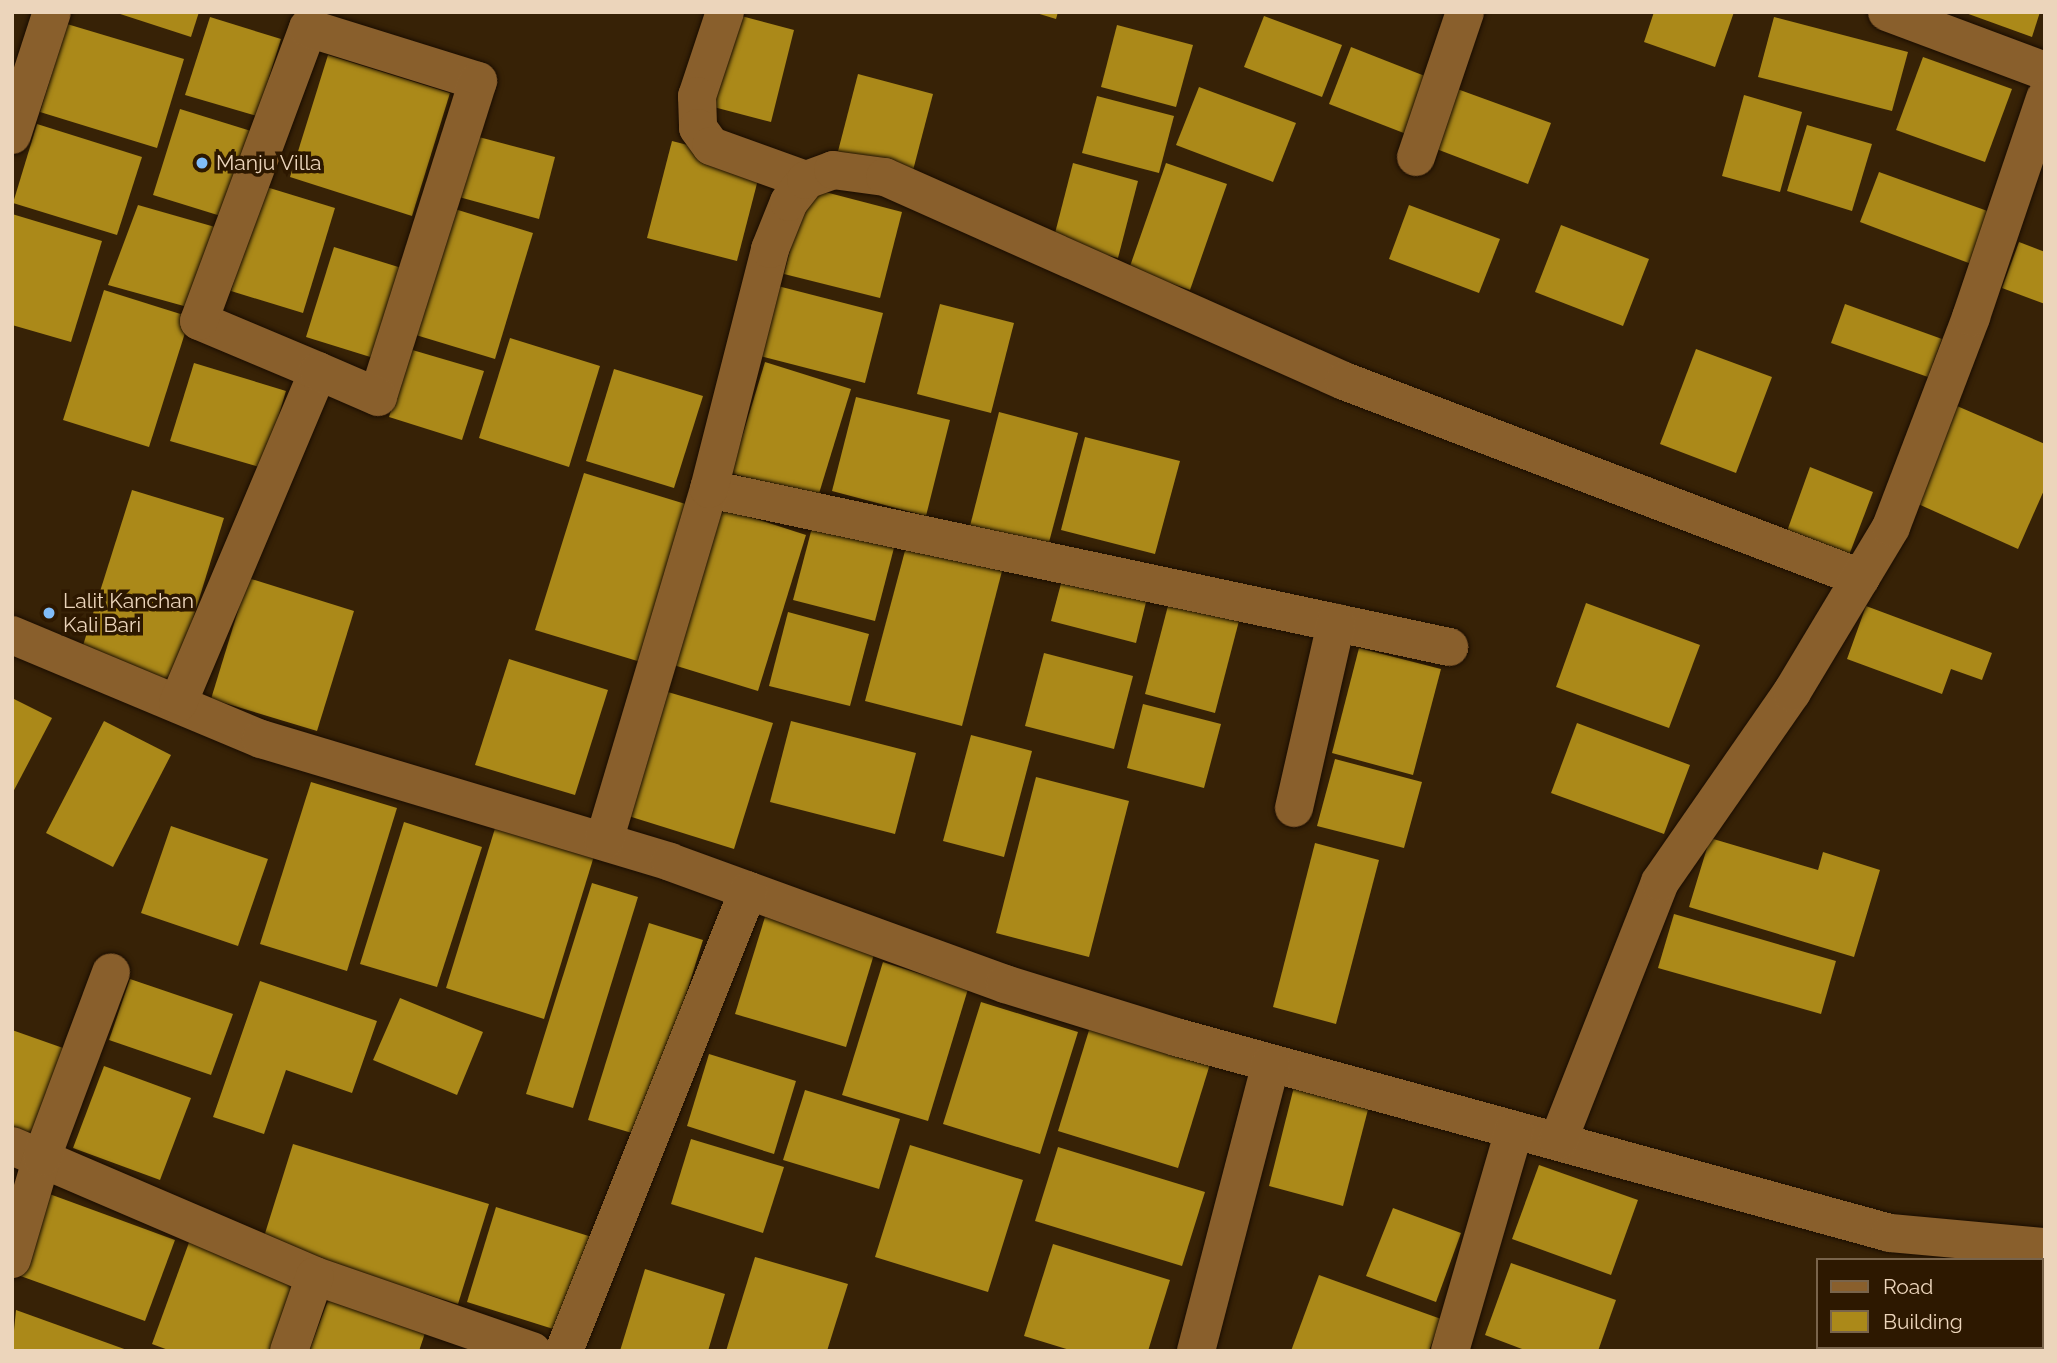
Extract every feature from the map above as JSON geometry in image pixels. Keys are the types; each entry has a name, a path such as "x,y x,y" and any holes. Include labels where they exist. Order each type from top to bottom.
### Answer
{"street":[{"path":"12,135 52,12"},
{"path":"725,12 697,96 698,128 711,146 806,180"},
{"path":"1416,157 1465,12"},
{"path":"1887,12 2045,71"},
{"path":"308,28 478,81 378,397 318,371 199,321 308,28"},
{"path":"1558,1141 1660,882 1792,692 1891,527 1972,317 2045,98"},
{"path":"604,841 709,489 770,249 789,202 806,180 833,170 885,177 1344,381 1861,578"},
{"path":"178,703 318,371"},
{"path":"709,489 1449,647"},
{"path":"1294,808 1336,623"},
{"path":"12,635 261,739 604,841 748,890 1005,984 1271,1064 1890,1233 2045,1247"},
{"path":"564,1351 748,890"},
{"path":"12,1259 27,1151 111,972"},
{"path":"1196,1351 1271,1064"},
{"path":"1450,1351 1514,1130"},
{"path":"27,1151 315,1276 532,1351"},
{"path":"289,1351 315,1276"}],"building":[{"path":"114,12 199,12 191,37"},
{"path":"1033,12 1058,12 1056,19"},
{"path":"1654,12 1734,12 1715,67 1644,42"},
{"path":"1963,12 2040,12 2032,37"},
{"path":"730,13 794,30 771,122 706,105"},
{"path":"1264,16 1342,45 1322,97 1244,67"},
{"path":"210,17 281,39 257,116 185,95"},
{"path":"1774,17 1908,52 1892,111 1758,77"},
{"path":"67,24 184,59 157,148 40,112"},
{"path":"1117,25 1193,45 1176,107 1101,87"},
{"path":"1351,47 1435,80 1414,137 1329,104"},
{"path":"328,55 450,93 412,216 290,177"},
{"path":"1923,57 2012,89 1985,162 1896,130"},
{"path":"858,74 933,94 911,178 836,159"},
{"path":"1449,86 1551,123 1528,184 1426,145"},
{"path":"1199,87 1296,123 1273,182 1176,145"},
{"path":"1744,95 1802,112 1780,192 1722,176"},
{"path":"1097,96 1174,116 1159,173 1082,153"},
{"name":"Manju Villa","path":"180,109 251,131 224,217 153,195"},
{"path":"37,124 142,157 117,235 13,203"},
{"path":"1807,125 1872,144 1852,211 1787,191"},
{"path":"475,136 555,157 539,219 459,197"},
{"path":"672,141 762,164 737,261 647,238"},
{"path":"1073,163 1138,181 1118,258 1053,241"},
{"path":"1166,163 1227,184 1190,290 1129,269"},
{"path":"1879,172 1993,213 1974,265 1860,222"},
{"path":"263,186 335,208 303,313 231,291"},
{"path":"806,187 902,212 880,298 784,274"},
{"path":"138,205 215,227 191,308 108,285"},
{"path":"1409,205 1500,239 1479,293 1389,259"},
{"path":"445,206 533,233 495,359 406,332"},
{"path":"12,214 102,241 71,342 12,325"},
{"path":"1561,225 1649,259 1623,326 1535,292"},
{"path":"2019,242 2045,252 2045,304 2002,288"},
{"path":"334,247 408,270 380,360 306,337"},
{"path":"770,284 883,313 865,383 752,354"},
{"path":"104,290 190,317 149,447 63,420"},
{"path":"940,304 1014,323 991,413 917,394"},
{"path":"1845,304 1942,339 1928,377 1831,343"},
{"path":"510,338 600,366 569,467 479,438"},
{"path":"409,349 484,371 462,440 389,417"},
{"path":"1696,349 1772,377 1736,473 1660,444"},
{"path":"765,362 851,389 817,500 731,473"},
{"path":"194,363 286,391 263,468 170,441"},
{"path":"614,369 703,396 674,488 586,461"},
{"path":"856,397 950,420 926,516 832,491"},
{"path":"1957,406 2045,444 2045,488 2018,549 1916,503"},
{"path":"999,412 1078,433 1048,546 970,526"},
{"path":"1085,437 1180,461 1155,554 1061,530"},
{"path":"1810,467 1873,492 1848,558 1786,534"},
{"path":"584,473 692,506 644,663 535,630"},
{"path":"132,490 224,518 172,687 79,658"},
{"path":"716,506 806,535 758,691 667,663"},
{"path":"813,524 895,544 875,621 793,600"},
{"path":"906,547 1002,571 962,726 865,701"},
{"path":"1063,576 1147,598 1136,643 1051,621"},
{"path":"248,578 354,611 317,731 211,699"},
{"path":"1170,598 1240,617 1215,713 1145,694"},
{"path":"1586,603 1700,645 1669,728 1556,687"},
{"path":"1866,606 1992,653 1982,680 1951,669 1942,694 1847,659"},
{"path":"788,612 869,634 850,706 769,686"},
{"path":"1359,648 1441,669 1413,775 1332,753"},
{"path":"1044,653 1133,676 1114,749 1025,726"},
{"path":"509,659 608,690 575,795 475,765"},
{"path":"661,690 773,723 734,849 622,814"},
{"path":"12,698 52,718 12,794"},
{"path":"1143,704 1221,724 1204,788 1127,768"},
{"path":"104,721 171,755 113,867 46,833"},
{"path":"791,721 916,753 895,834 770,802"},
{"path":"1577,723 1690,765 1664,834 1551,793"},
{"path":"971,735 1032,751 1004,857 943,841"},
{"path":"1335,759 1422,782 1404,848 1317,826"},
{"path":"1036,777 1129,801 1089,957 996,933"},
{"path":"311,782 397,808 347,971 260,944"},
{"path":"404,822 482,847 437,987 360,964"},
{"path":"496,825 594,856 544,1019 446,988"},
{"path":"171,826 268,859 238,946 141,913"},
{"path":"1710,838 1818,870 1823,852 1880,870 1854,957 1689,907"},
{"path":"1315,843 1379,860 1336,1024 1273,1007"},
{"path":"592,883 638,897 573,1108 526,1094"},
{"path":"1674,914 1836,961 1821,1014 1658,968"},
{"path":"765,917 875,951 846,1047 735,1014"},
{"path":"649,923 703,940 642,1136 588,1120"},
{"path":"883,962 968,989 928,1121 842,1095"},
{"path":"130,979 233,1014 211,1075 109,1040"},
{"path":"260,981 377,1021 352,1093 286,1070 264,1134 213,1117"},
{"path":"400,998 483,1032 457,1095 373,1060"},
{"path":"981,1002 1078,1032 1040,1154 943,1124"},
{"path":"1090,1027 1210,1064 1178,1168 1058,1131"},
{"path":"12,1030 63,1048 32,1136 12,1129"},
{"path":"709,1054 796,1081 774,1154 687,1126"},
{"path":"104,1066 191,1098 160,1180 73,1148"},
{"path":"1296,1079 1371,1098 1343,1206 1269,1186"},
{"path":"805,1090 900,1119 879,1189 783,1160"},
{"path":"691,1139 784,1167 763,1233 671,1204"},
{"path":"293,1144 489,1204 458,1304 262,1243"},
{"path":"910,1145 1023,1180 988,1292 875,1257"},
{"path":"1058,1147 1205,1192 1182,1266 1035,1221"},
{"path":"1539,1165 1638,1200 1611,1275 1512,1239"},
{"path":"44,1192 175,1240 145,1321 15,1274"},
{"path":"496,1207 595,1238 566,1333 467,1302"},
{"path":"1393,1208 1461,1233 1436,1302 1366,1276"},
{"path":"191,1237 303,1278 277,1351 171,1351 152,1344"},
{"path":"1053,1244 1170,1280 1148,1351 1073,1351 1024,1336"},
{"path":"755,1257 848,1284 827,1351 726,1351"},
{"path":"1511,1263 1616,1300 1598,1351 1527,1351 1485,1335"},
{"path":"645,1269 725,1294 708,1351 620,1351"},
{"path":"1319,1275 1441,1319 1429,1351 1291,1351"},
{"path":"330,1295 426,1330 419,1351 309,1351"},
{"path":"16,1310 127,1350 127,1351 12,1351"}],"place":[{"name":"Manju Villa","path":"202,163"},
{"name":"Lalit Kanchan Kali Bari","path":"49,613"}]}
